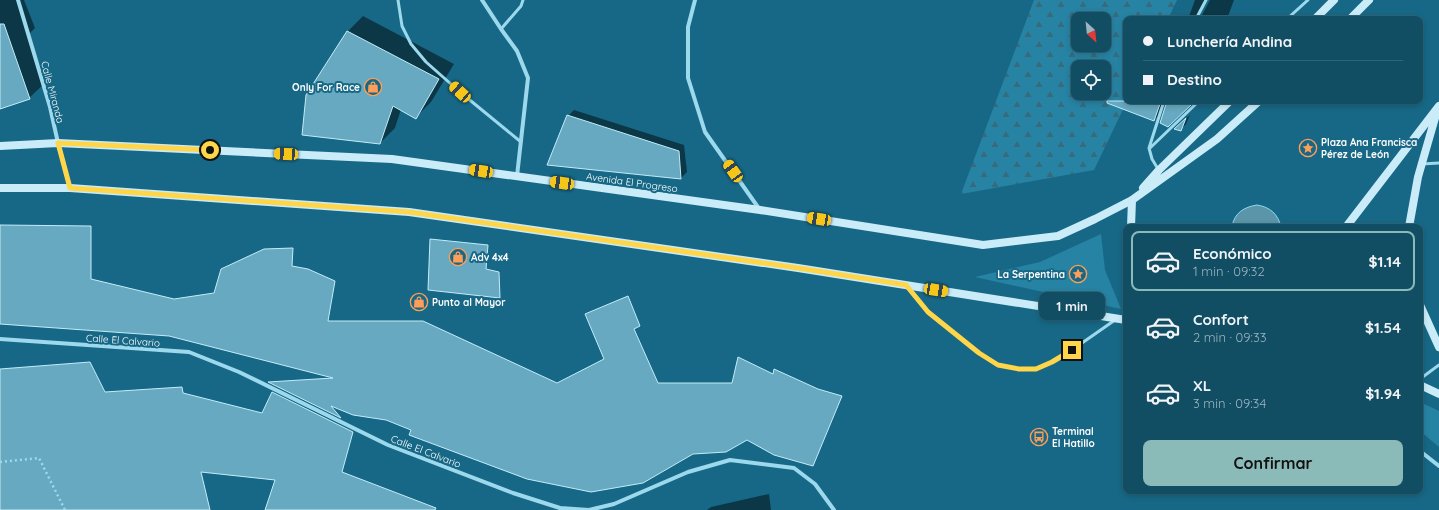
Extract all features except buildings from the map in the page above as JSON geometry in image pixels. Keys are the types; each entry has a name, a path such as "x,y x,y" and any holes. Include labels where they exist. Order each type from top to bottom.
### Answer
{"street":[{"name":"Calle Miranda","path":"18,0 50,107 70,188"},
{"path":"482,0 501,30 517,50 528,78 517,177"},
{"path":"695,0 688,27 688,78 705,132 760,210"},
{"path":"1317,16 1334,0"},
{"path":"1353,16 1369,0"},
{"path":"1131,224 1132,200 1159,170 1227,104"},
{"path":"1132,200 1217,139 1256,104"},
{"path":"1410,224 1418,177 1439,107"},
{"path":"1348,224 1439,107"},
{"name":"Avenida El Progreso","path":"0,146 58,143 392,158 517,177 760,210 983,245 1058,236 1132,200"},
{"path":"0,188 70,188 409,212 798,268 1123,320"},
{"path":"1423,312 1439,347"},
{"name":"Calle El Calvario","path":"0,340 189,352 239,372 388,445 513,493 560,508 589,510 614,504 688,472 730,460 794,468 815,484 834,510"},
{"path":"1423,387 1439,394"},
{"path":"1423,453 1439,466"}],"lane":[{"path":"398,0 402,26 411,44 426,62 521,142"},
{"path":"501,30 521,6 523,0"},
{"path":"1198,16 1206,0"},
{"path":"1290,16 1308,0"},
{"path":"1159,170 1152,159 1149,148 1163,104"},
{"path":"1149,148 1196,104"},
{"path":"1422,164 1439,163"},
{"path":"906,285 928,312 979,353 998,365 1019,369 1036,369 1052,362 1116,319"},
{"path":"1423,377 1439,365"}],"path":[{"path":"0,462 39,458 65,510"}],"green space":[{"path":"1034,0 1177,0 1169,16 1123,16 1123,104 1126,104 1094,170 961,194"},
{"path":"1101,234 1105,270 1121,309 975,277 1040,262"},
{"path":"1423,403 1439,411 1439,447 1423,434"}],"shaded area":[{"path":"1257,205 1270,209 1276,215 1280,224 1233,224 1237,214 1248,207"}],"place":[{"name":"Only For Race","path":"373,87"},
{"name":"Plaza Ana Francisca Pérez de León","path":"1308,148"},
{"name":"Adv 4x4","path":"458,257"},
{"name":"La Serpentina","path":"1078,274"},
{"name":"Punto al Mayor","path":"419,302"},
{"name":"Terminal El Hatillo","path":"1039,437"}],"route":[{"path":"210,150 58,143 70,188 409,212 906,285 928,312 979,353 998,365 1019,369 1036,369 1052,362 1072,350"}]}
